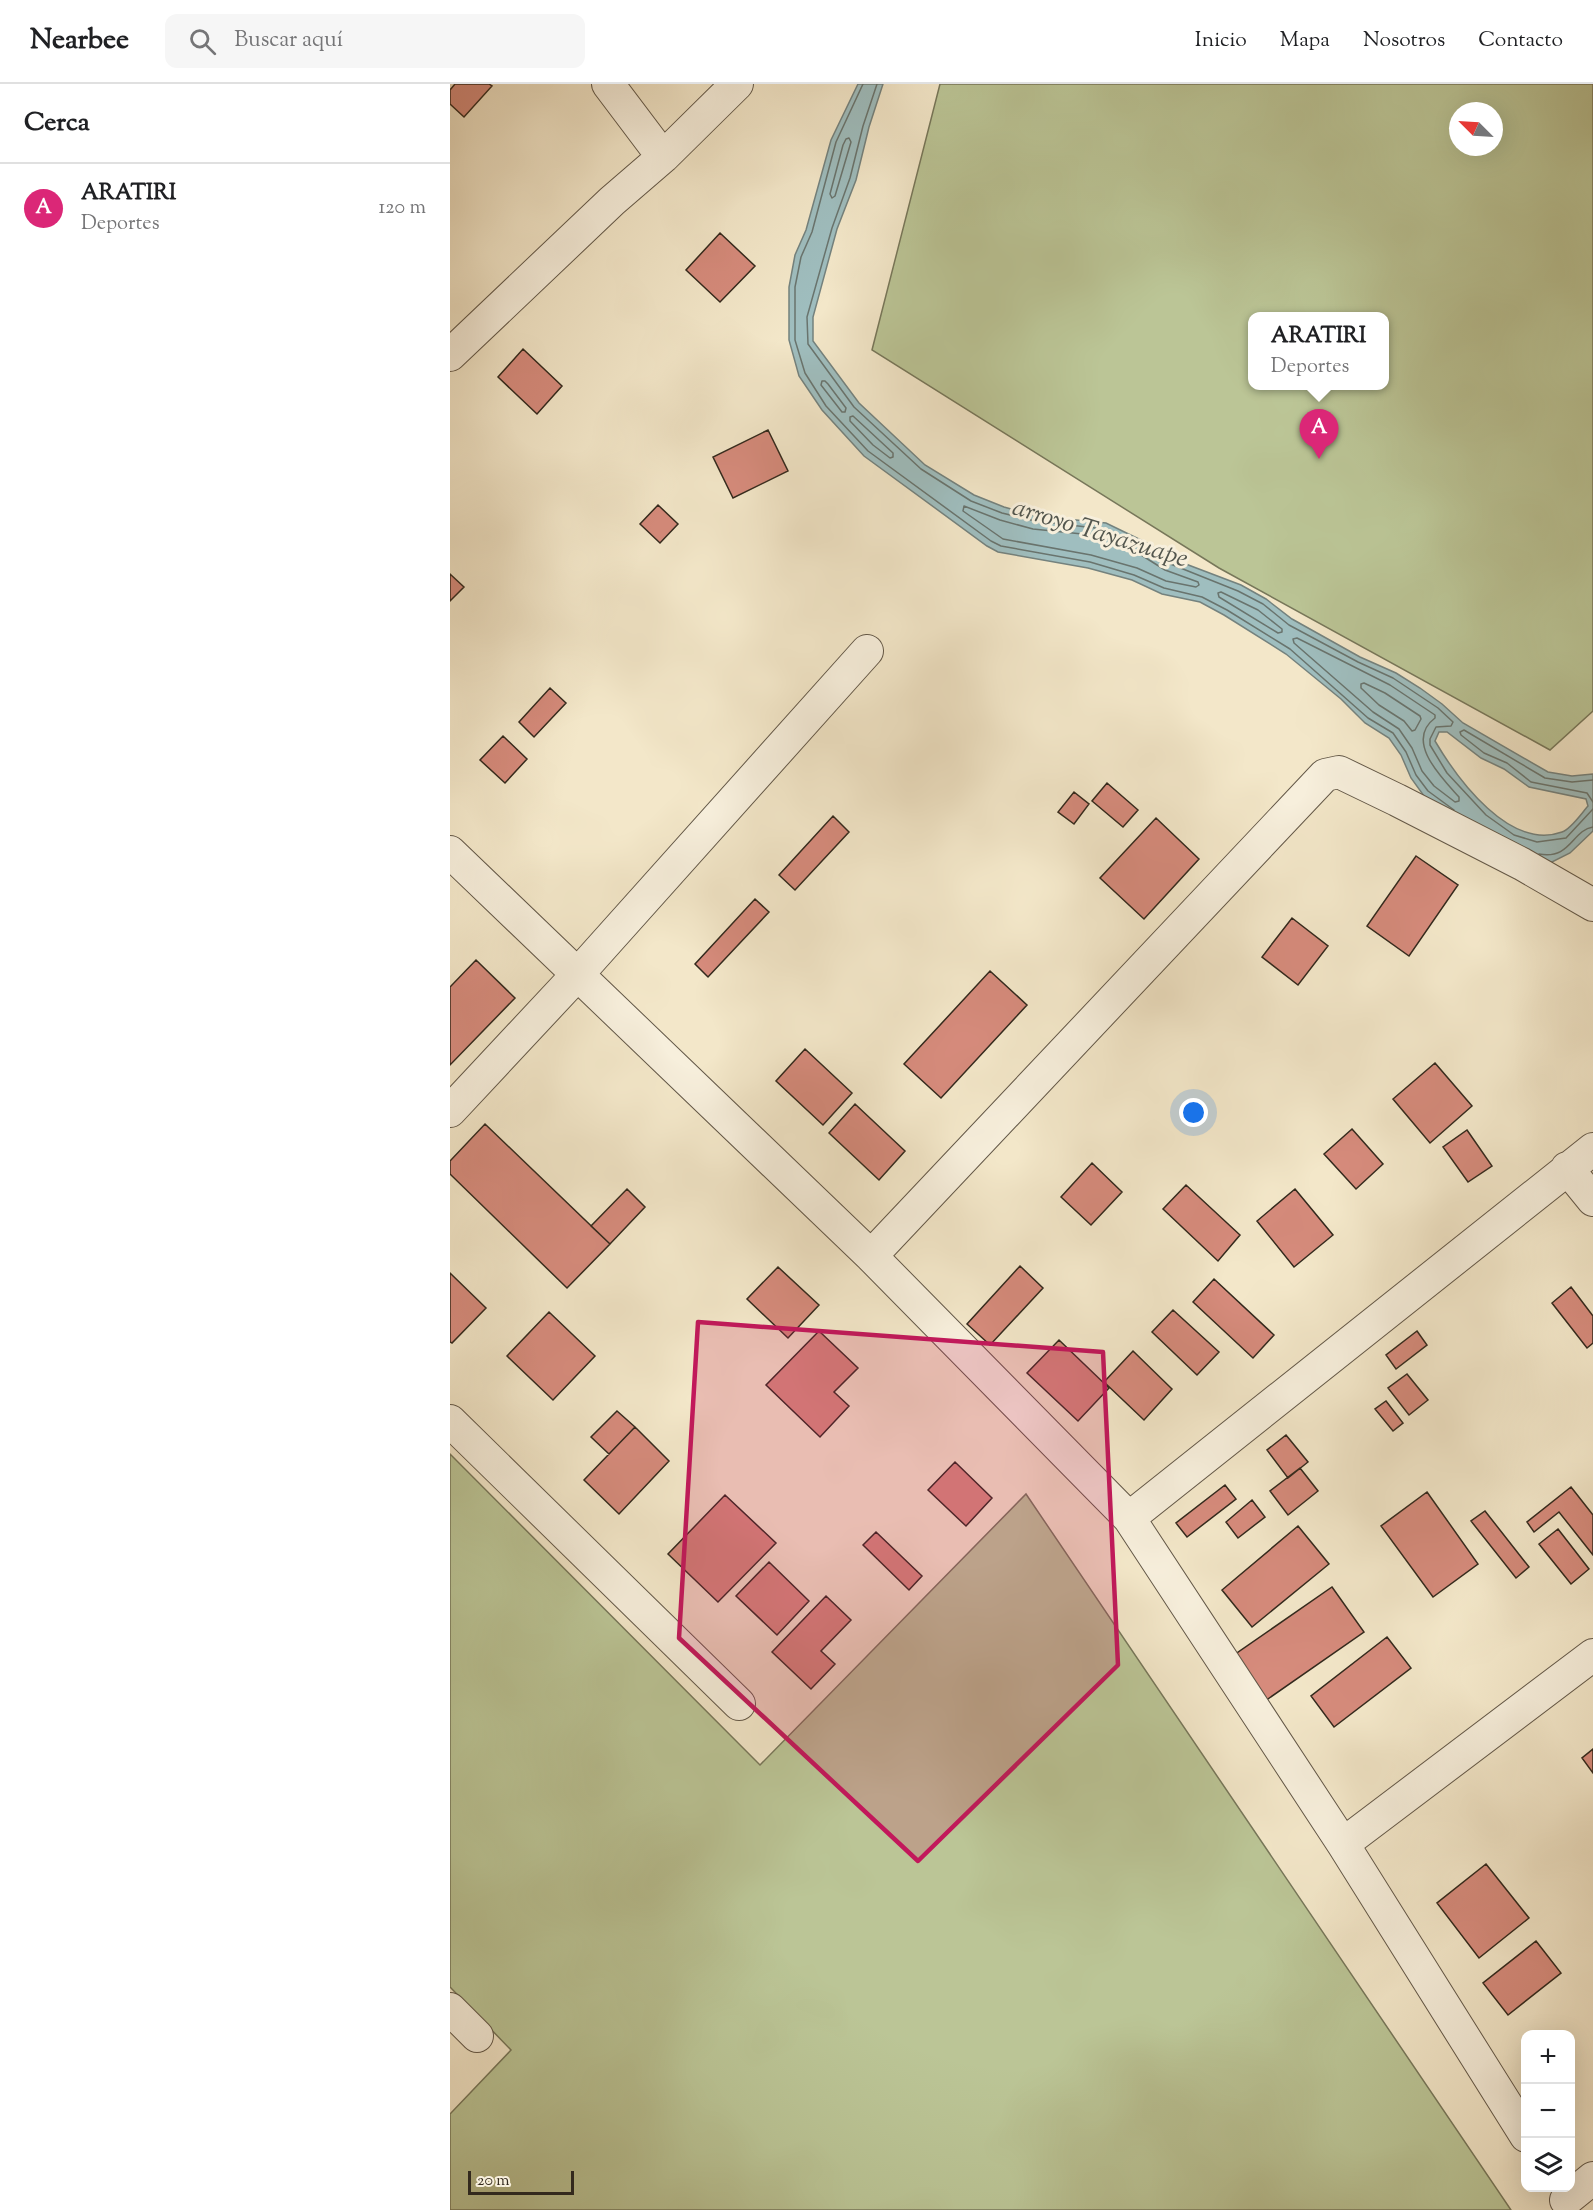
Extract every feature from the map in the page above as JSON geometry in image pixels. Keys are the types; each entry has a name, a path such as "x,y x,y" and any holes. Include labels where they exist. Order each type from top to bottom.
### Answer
{"street":[{"path":"608,84 663,158"},
{"path":"450,355 612,201 663,158 737,84"},
{"path":"450,1111 577,975 867,651"},
{"path":"871,1256 1325,775 1339,772 1522,864 1593,905"},
{"path":"450,852 871,1256 1130,1518 1343,1844 1521,2128"},
{"path":"1130,1518 1593,1149"},
{"path":"1567,1168 1593,1200"},
{"path":"450,1420 739,1704"},
{"path":"1343,1844 1593,1655"},
{"path":"450,2009 477,2036"},
{"path":"1565,2199 1593,2178"}],"highlighted area":[{"path":"698,1322 1103,1352 1118,1665 918,1861 679,1638"}],"green space":[{"path":"940,84 1593,84 1593,711 1550,750 1219,568 872,350"},
{"path":"450,1454 760,1765 1026,1494 1511,2210 450,2210 450,2114 511,2050 450,1987"}],"water":[{"name":"arroyo Tayazuape","path":"858,84 883,84 869,127 856,180 837,229 813,317 813,341 859,403 925,465 974,495 1004,507 1036,516 1106,523 1145,542 1170,558 1241,585 1266,599 1292,619 1360,657 1396,673 1442,704 1463,723 1548,772 1572,776 1593,774 1593,831 1570,853 1552,862 1522,857 1455,818 1424,796 1411,778 1401,755 1389,738 1365,723 1341,699 1286,654 1224,615 1200,602 1162,594 1132,580 1088,568 998,552 864,456 822,410 799,376 789,340 789,287 795,255 806,230 831,140","holes":["1439,732 1447,732 1481,758 1504,769 1529,787 1586,799 1588,806 1572,825 1562,832 1543,835 1523,831 1505,822 1472,792 1445,757 1435,741"]}],"building":[{"path":"455,84 489,84 492,86 464,117 450,104 450,90"},
{"path":"720,233 755,266 720,302 686,270"},
{"path":"523,349 562,386 537,414 498,377"},
{"path":"768,430 788,471 733,498 713,457"},
{"path":"658,505 678,524 660,543 640,524"},
{"path":"450,574 464,587 450,601"},
{"path":"550,688 566,703 534,737 519,722"},
{"path":"503,736 527,759 505,783 480,760"},
{"path":"1107,783 1138,810 1123,827 1092,801"},
{"path":"1074,792 1089,804 1074,824 1058,812"},
{"path":"833,816 849,832 795,890 779,875"},
{"path":"1156,818 1199,859 1144,919 1100,878"},
{"path":"1416,856 1458,885 1409,956 1367,926"},
{"path":"755,899 769,912 708,977 695,964"},
{"path":"1292,918 1328,946 1298,985 1262,957"},
{"path":"476,960 515,998 450,1065 450,987"},
{"path":"990,971 1027,1005 941,1098 904,1064"},
{"path":"805,1049 852,1093 823,1125 776,1081"},
{"path":"1435,1063 1472,1106 1430,1143 1393,1099"},
{"path":"855,1104 905,1151 879,1180 829,1133"},
{"path":"485,1124 610,1244 567,1288 450,1174 450,1161"},
{"path":"1352,1129 1383,1164 1356,1189 1324,1154"},
{"path":"1467,1130 1492,1166 1468,1182 1443,1147"},
{"path":"1092,1163 1122,1192 1091,1225 1061,1197"},
{"path":"1186,1185 1240,1235 1218,1261 1163,1209"},
{"path":"627,1189 645,1207 610,1244 591,1226"},
{"path":"1295,1189 1333,1235 1294,1267 1257,1221"},
{"path":"1020,1266 1043,1288 990,1345 967,1324"},
{"path":"778,1267 819,1305 788,1338 747,1299"},
{"path":"450,1273 486,1308 452,1343 450,1342"},
{"path":"1214,1279 1274,1335 1253,1358 1193,1302"},
{"path":"1571,1287 1593,1316 1593,1343 1587,1348 1552,1303"},
{"path":"1173,1310 1219,1352 1197,1375 1152,1332"},
{"path":"549,1312 595,1356 553,1400 507,1356"},
{"path":"819,1331 858,1368 834,1392 849,1406 820,1437 766,1385"},
{"path":"1417,1331 1427,1345 1396,1369 1386,1355"},
{"path":"1059,1340 1109,1388 1078,1421 1027,1373"},
{"path":"1133,1351 1172,1389 1144,1420 1104,1382"},
{"path":"1407,1374 1428,1400 1409,1415 1388,1388"},
{"path":"1386,1401 1403,1423 1393,1431 1375,1409"},
{"path":"617,1411 635,1427 609,1454 591,1437"},
{"path":"635,1427 669,1461 619,1514 584,1480"},
{"path":"1286,1435 1308,1462 1288,1478 1267,1450"},
{"path":"955,1462 992,1498 966,1526 928,1490"},
{"path":"1300,1468 1318,1491 1288,1515 1270,1491"},
{"path":"1225,1485 1236,1499 1187,1537 1176,1523"},
{"path":"1571,1487 1593,1515 1593,1555 1559,1512 1534,1532 1527,1522"},
{"path":"1427,1492 1478,1564 1433,1597 1381,1526"},
{"path":"725,1495 776,1543 718,1602 668,1554"},
{"path":"1252,1500 1265,1517 1238,1538 1226,1522"},
{"path":"1485,1511 1529,1567 1516,1578 1471,1521"},
{"path":"1298,1526 1329,1564 1252,1627 1222,1590"},
{"path":"1558,1529 1589,1569 1571,1584 1539,1544"},
{"path":"876,1532 922,1576 909,1590 863,1545"},
{"path":"769,1562 809,1601 777,1635 736,1596"},
{"path":"1332,1587 1364,1632 1265,1701 1234,1655"},
{"path":"826,1596 851,1620 821,1651 835,1664 811,1689 772,1652"},
{"path":"1387,1637 1411,1668 1334,1727 1311,1696"},
{"path":"1593,1749 1593,1773 1582,1758"},
{"path":"1486,1864 1529,1918 1479,1958 1437,1903"},
{"path":"1536,1941 1561,1973 1508,2015 1483,1983"}],"place":[{"name":"ARATIRI","path":"1319,459"}]}
